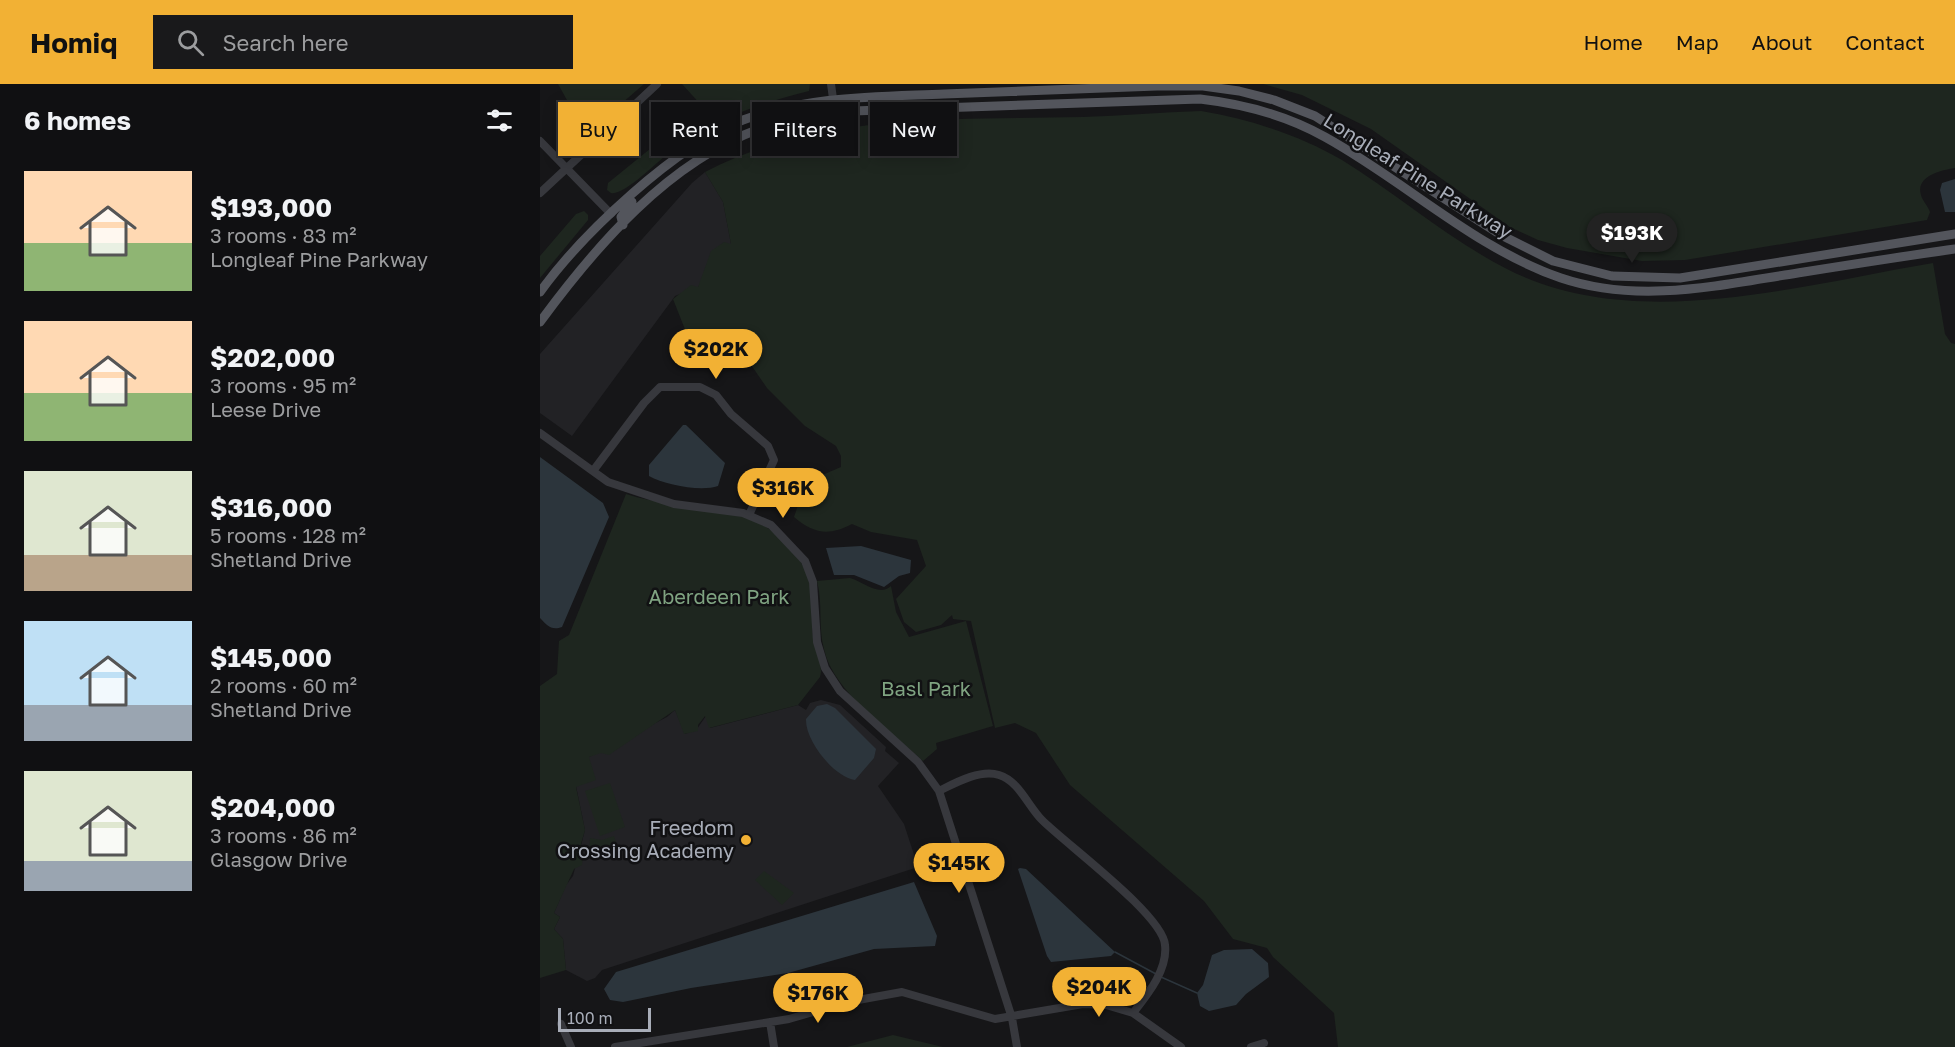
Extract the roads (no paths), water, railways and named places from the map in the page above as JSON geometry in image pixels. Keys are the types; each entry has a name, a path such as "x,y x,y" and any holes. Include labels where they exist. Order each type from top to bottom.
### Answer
{"main road":[{"name":"Longleaf Pine Parkway","path":"740,122 833,98 1203,86 1264,97 1315,116 1501,235 1553,261 1612,276 1680,278 1955,234"},
{"path":"1261,110 1264,97"},
{"name":"Longleaf Pine Parkway","path":"858,112 1200,99 1239,104 1261,110 1324,136 1454,222 1527,264 1563,279 1612,290 1649,292 1685,290 1955,249"},
{"name":"Longleaf Pine Parkway","path":"540,322 572,281 622,225 671,180 721,147 752,133"},
{"name":"Longleaf Pine Parkway","path":"540,292 580,244 678,156"},
{"path":"622,225 621,217 626,208 679,162 678,156"}],"street":[{"path":"540,193 657,84"},
{"path":"831,84 834,102"},
{"path":"540,141 611,214"},
{"path":"593,471 644,403 660,387 700,387 717,394 731,414 768,446 774,460 749,515"},
{"path":"540,433 608,482 674,504 749,515 771,525 805,561 813,582 817,642 825,668 840,691 918,762 939,791 1012,1018 1017,1047"},
{"path":"939,791 975,776 996,774 1008,778 1020,790 1030,808 1054,832 1153,918 1166,944 1164,962 1147,994 1132,1013"},
{"path":"615,1047 770,1022 886,993 903,992 995,1019 1012,1018 1083,1004 1106,1005 1132,1013 1182,1047"},
{"path":"770,1022 774,1047"},
{"path":"561,1024 571,1047"},
{"path":"1251,1047 1264,1043"}],"waterway":[{"path":"1115,952 1156,974"},
{"path":"1161,977 1197,993"}],"place":[{"name":"Freedom Crossing Academy","path":"746,840"}],"park label":[{"name":"Aberdeen Park","path":"719,597"},
{"name":"Basl Park","path":"926,689"}]}
